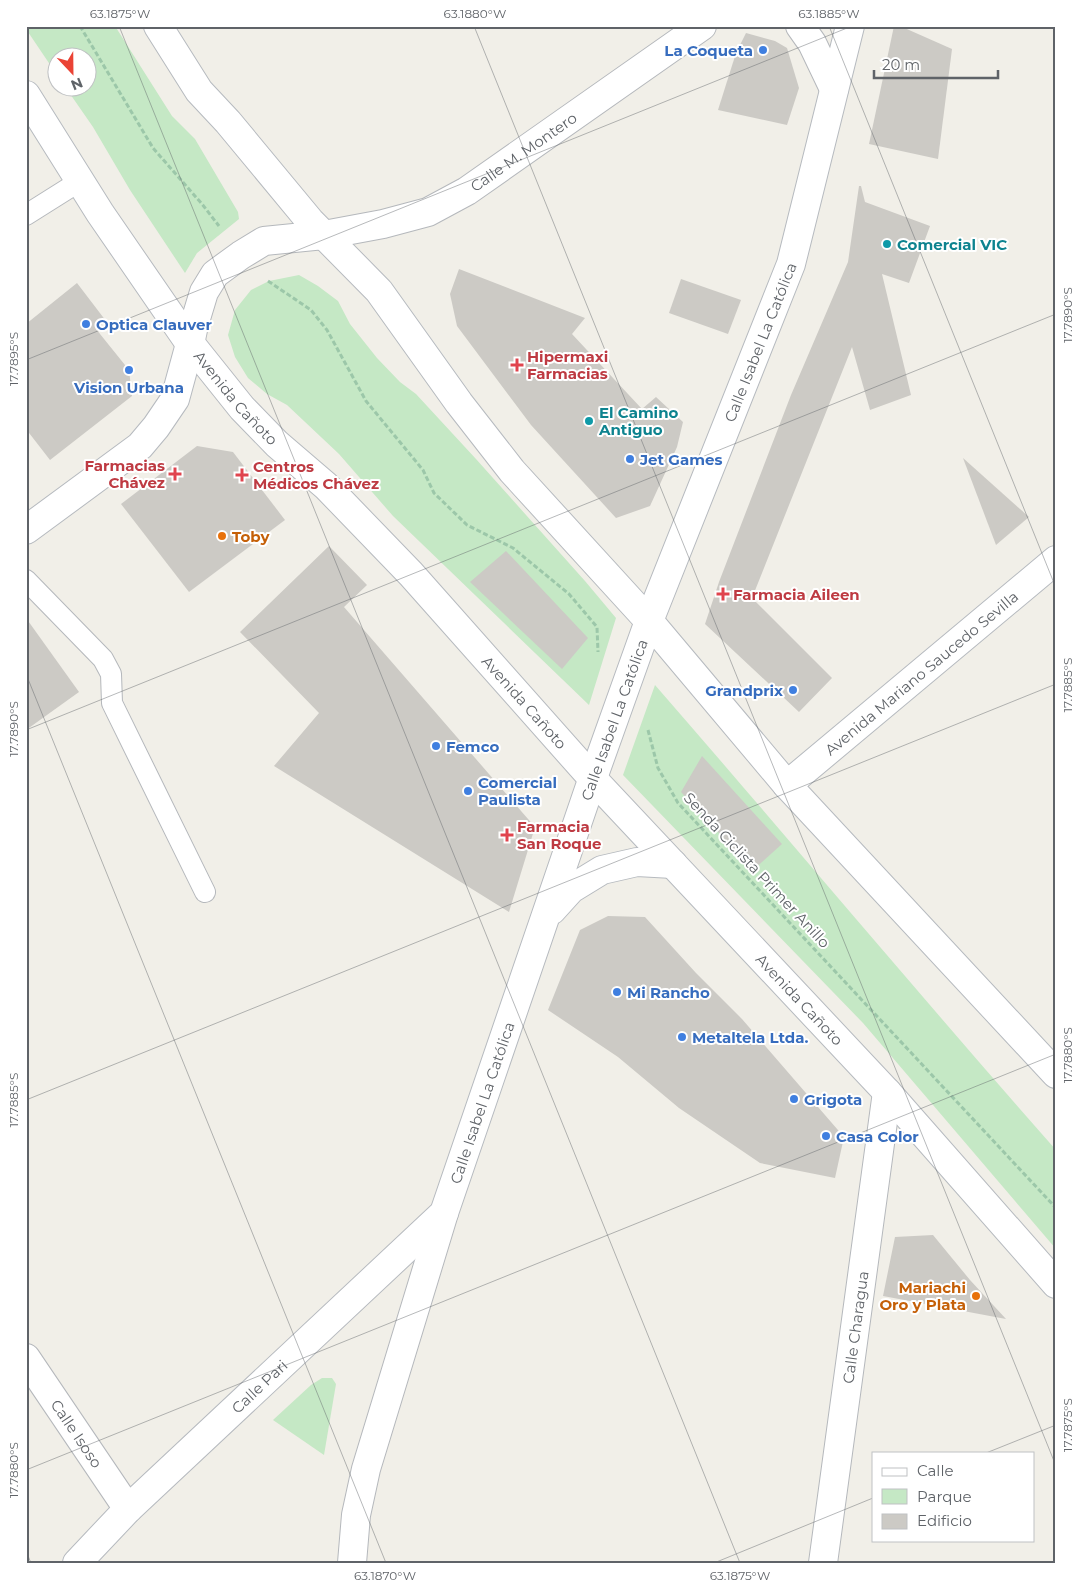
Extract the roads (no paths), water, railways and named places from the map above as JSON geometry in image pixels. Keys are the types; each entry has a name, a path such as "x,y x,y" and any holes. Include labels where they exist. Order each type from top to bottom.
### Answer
{"street":[{"path":"158,26 199,91 228,122 310,221 379,291 459,403 512,470 649,620 787,785 1056,1074"},
{"name":"Calle M. Montero","path":"26,530 140,446 156,427 175,399 204,292 215,274 241,254 264,242 324,235 383,224 428,212 467,191 702,26"},
{"path":"800,26 812,43 834,89"},
{"name":"Calle Isabel La Católica","path":"352,1563 356,1516 366,1469 444,1213 649,620 791,264 850,26"},
{"name":"Avenida Cañoto","path":"26,95 80,181 190,344 242,408 277,444 326,486 412,574 593,779 887,1092 1056,1284"},
{"name":"Avenida Mariano Saucedo Sevilla","path":"787,785 1056,560"},
{"path":"547,915 572,889 602,870 637,862 673,864"},
{"name":"Calle Charagua","path":"823,1563 887,1092"},
{"name":"Calle Pari","path":"76,1563 128,1509 444,1213"},
{"name":"Calle Isoso","path":"26,1358 128,1509"}],"lane":[{"path":"26,215 80,181"},
{"path":"26,580 103,659 111,674 112,703 205,892"}],"place":[{"name":"La Coqueta","path":"763,50"},
{"name":"Comercial VIC","path":"887,244"},
{"name":"Optica Clauver","path":"86,324"},
{"name":"Hipermaxi Farmacias","path":"517,365"},
{"name":"Vision Urbana","path":"129,370"},
{"name":"El Camino Antiguo","path":"589,421"},
{"name":"Jet Games","path":"630,459"},
{"name":"Farmacias Chávez","path":"175,474"},
{"name":"Centros Médicos Chávez","path":"242,475"},
{"name":"Toby","path":"222,536"},
{"name":"Farmacia Aileen","path":"723,594"},
{"name":"Grandprix","path":"793,690"},
{"name":"Femco","path":"436,746"},
{"name":"Comercial Paulista","path":"468,791"},
{"name":"Farmacia San Roque","path":"507,835"},
{"name":"Mi Rancho","path":"617,992"},
{"name":"Metaltela Ltda.","path":"682,1037"},
{"name":"Grigota","path":"794,1099"},
{"name":"Casa Color","path":"826,1136"},
{"name":"Mariachi Oro y Plata","path":"976,1296"}]}
